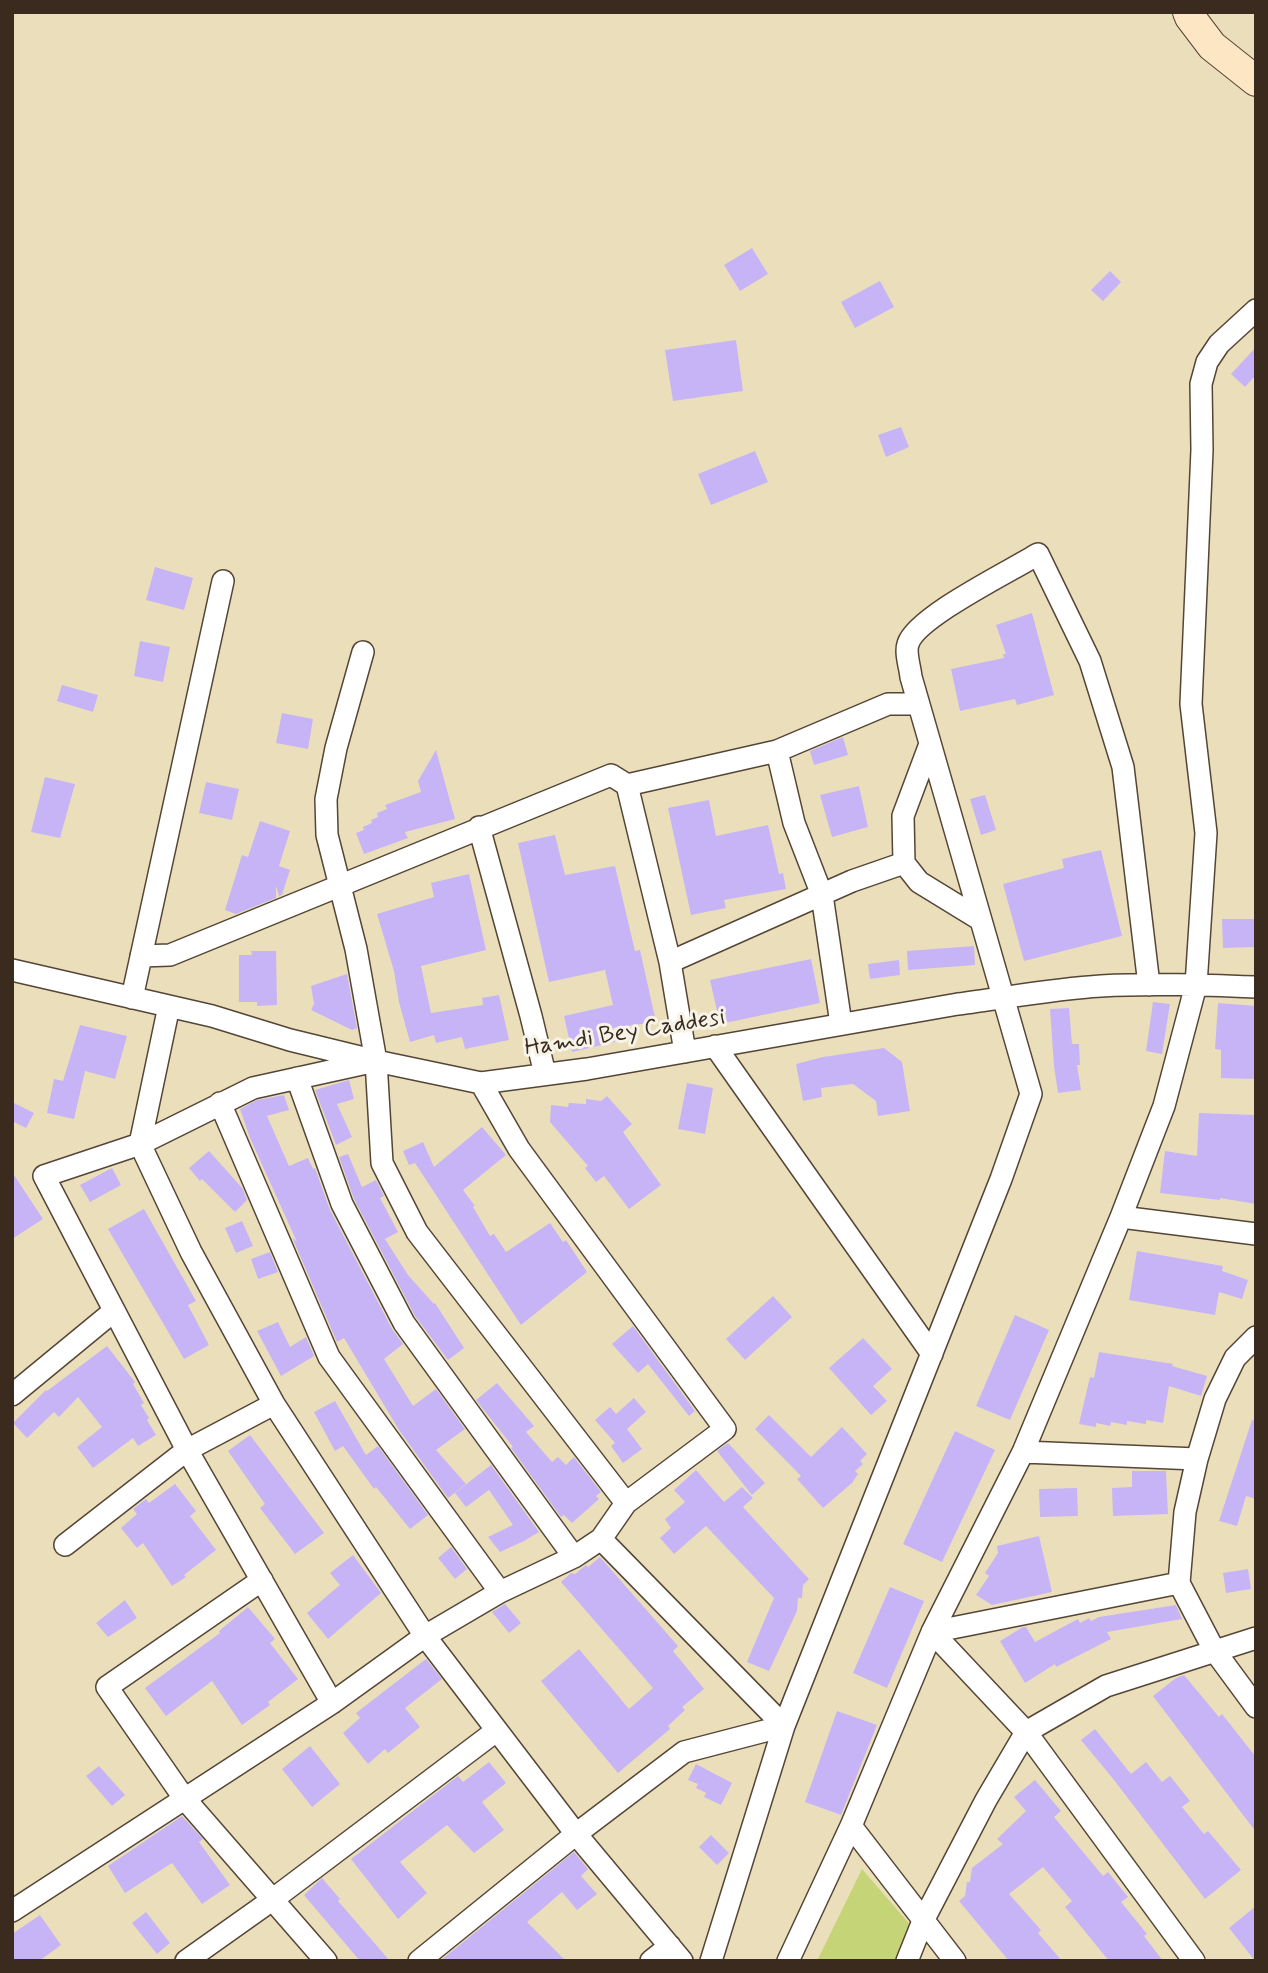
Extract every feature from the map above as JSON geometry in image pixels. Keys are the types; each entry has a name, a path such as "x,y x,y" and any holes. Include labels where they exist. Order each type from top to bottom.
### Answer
{"street":[{"path":"1188,12 1212,46 1256,81"},
{"path":"788,1961 850,1826 932,1632 1024,1452 1164,1106 1196,985 1206,833 1191,704 1202,450 1201,384 1207,362 1219,344 1256,310"},
{"path":"711,1961 784,1726 1001,1179 1031,1094 918,704 911,677 908,645 916,631 939,611 1038,554 1090,661 1123,767 1149,985"},
{"path":"132,998 223,581"},
{"path":"363,652 336,748 326,799 327,835 338,887 356,949 376,1061 382,1163 417,1232 626,1503"},
{"path":"627,785 777,751 888,705 918,704"},
{"path":"930,744 903,816 904,863 919,882 981,920"},
{"path":"777,751 794,823 822,895 841,1024"},
{"path":"141,956 170,955 611,775 627,785 670,962 685,1052"},
{"path":"479,827 545,1074"},
{"path":"670,962 852,881 904,863"},
{"name":"Hamdi Bey Caddesi","path":"12,970 169,1006 376,1061 481,1083 685,1052 1004,998 1101,986 1256,987"},
{"path":"169,1006 140,1144 191,1252 274,1404 425,1636 576,1834 676,1953 651,1961"},
{"path":"715,1046 932,1354"},
{"path":"332,1703 187,1450 44,1176 140,1144 253,1088 376,1061"},
{"path":"297,1078 342,1204 404,1324 574,1557"},
{"path":"12,1911 332,1703 425,1636 500,1592 574,1557 601,1539 626,1503 725,1429 519,1149 481,1083"},
{"path":"220,1103 329,1357 500,1592"},
{"path":"1121,1217 1256,1234"},
{"path":"12,1395 114,1311"},
{"path":"1256,1337 1236,1358 1214,1399 1185,1512 1179,1583 1214,1650 1256,1707"},
{"path":"65,1545 187,1450 274,1404"},
{"path":"1024,1452 1197,1459"},
{"path":"601,1539 784,1726"},
{"path":"262,1580 107,1687 184,1798 326,1961"},
{"path":"932,1632 1179,1583"},
{"path":"932,1632 1026,1732 1194,1961"},
{"path":"907,1961 923,1921 986,1800 1026,1732 1106,1686 1256,1638"},
{"path":"419,1961 576,1834 684,1752 784,1726"},
{"path":"186,1961 272,1900 496,1731"},
{"path":"850,1826 955,1961"}],"green space":[{"path":"862,1869 913,1928 898,1961 817,1961"}],"building":[{"path":"752,248 768,274 740,291 724,265"},
{"path":"1110,271 1121,282 1103,301 1091,290"},
{"path":"880,281 894,307 855,328 841,302"},
{"path":"736,340 743,391 673,401 665,350"},
{"path":"1256,347 1256,375 1245,387 1231,374"},
{"path":"901,427 909,447 886,457 878,435"},
{"path":"755,451 768,482 711,505 698,474"},
{"path":"155,567 193,578 184,610 146,600"},
{"path":"1032,613 1054,695 1017,705 1015,699 960,711 951,669 1004,658 1003,654 1006,654 996,625"},
{"path":"140,641 170,647 163,682 134,676"},
{"path":"62,685 98,695 93,712 57,701"},
{"path":"282,713 313,719 308,749 276,743"},
{"path":"843,737 848,755 814,765 810,751"},
{"path":"436,750 455,819 405,832 408,838 364,854 356,833 372,823 371,820 378,817 377,813 387,809 385,805 421,792 418,781"},
{"path":"45,777 75,784 60,838 31,832"},
{"path":"206,782 239,789 232,820 199,813"},
{"path":"859,786 868,827 832,837 820,795"},
{"path":"985,795 996,830 981,835 970,799"},
{"path":"709,800 716,836 768,825 779,874 783,873 786,889 724,900 726,908 691,915 668,808"},
{"path":"260,821 290,831 279,866 290,870 282,895 279,896 276,886 276,898 236,914 225,910 242,855 248,857"},
{"path":"555,835 565,875 615,866 635,951 640,950 656,1022 612,1028 615,1042 572,1052 564,1016 613,1005 605,970 549,982 518,843"},
{"path":"1101,850 1122,936 1024,961 1003,884 1064,868 1062,859"},
{"path":"469,874 486,950 421,966 431,1013 483,1005 482,998 499,995 509,1040 465,1049 462,1037 436,1043 434,1035 410,1042 394,971 377,914 434,897 431,883"},
{"path":"1222,919 1256,919 1256,947 1223,948"},
{"path":"974,946 975,965 908,970 907,951"},
{"path":"251,951 276,951 277,1005 257,1006 257,1002 239,1002 239,955 252,955"},
{"path":"811,959 820,1003 720,1024 710,980"},
{"path":"899,960 900,975 870,979 868,964"},
{"path":"347,974 357,1028 352,1030 311,1010 314,1004 311,986"},
{"path":"1153,1002 1170,1004 1162,1054 1146,1051"},
{"path":"1218,1003 1256,1006 1256,1079 1221,1078 1221,1050 1215,1049"},
{"path":"1069,1008 1072,1044 1079,1044 1080,1065 1077,1065 1081,1090 1058,1093 1050,1009"},
{"path":"80,1025 127,1036 115,1079 85,1071 74,1119 47,1113 54,1079 63,1081"},
{"path":"884,1048 902,1062 910,1111 878,1116 876,1101 853,1084 821,1088 822,1097 803,1101 796,1064"},
{"path":"349,1080 354,1099 337,1104 352,1137 336,1145 315,1090"},
{"path":"687,1083 713,1088 705,1134 678,1129"},
{"path":"284,1095 289,1110 267,1116 289,1166 308,1158 313,1169 315,1168 330,1210 392,1329 403,1344 384,1359 413,1406 436,1389 465,1429 436,1450 466,1484 448,1498 399,1430 344,1338 337,1342 292,1237 297,1242 250,1138 240,1109 257,1100"},
{"path":"607,1096 632,1124 623,1132 661,1185 629,1209 604,1176 596,1182 585,1168 588,1166 550,1122 551,1105 568,1107 569,1103 586,1104 586,1099 601,1101"},
{"path":"12,1102 34,1113 26,1128 12,1121"},
{"path":"1199,1113 1256,1115 1256,1204 1160,1193 1165,1151 1197,1156"},
{"path":"482,1127 506,1155 463,1190 475,1206 473,1207 490,1236 494,1234 506,1252 550,1223 563,1242 566,1240 587,1272 521,1325 415,1163 409,1165 403,1151 423,1142 434,1167"},
{"path":"209,1151 243,1189 247,1200 235,1212 189,1168"},
{"path":"348,1154 362,1187 376,1180 384,1196 380,1198 398,1232 385,1239 408,1275 435,1303 464,1348 448,1360 415,1316 354,1199 339,1157"},
{"path":"112,1168 121,1185 90,1202 80,1185"},
{"path":"12,1172 43,1219 12,1239"},
{"path":"144,1209 196,1301 188,1305 209,1345 184,1359 108,1229"},
{"path":"242,1221 253,1246 236,1253 225,1228"},
{"path":"1137,1251 1223,1266 1222,1271 1248,1280 1242,1299 1219,1292 1215,1315 1129,1300"},
{"path":"270,1252 278,1272 258,1279 251,1259"},
{"path":"773,1296 792,1317 745,1360 726,1339"},
{"path":"1015,1315 1049,1330 1010,1420 976,1406"},
{"path":"278,1322 290,1347 306,1337 314,1356 281,1376 257,1331"},
{"path":"633,1326 695,1411 689,1416 648,1364 638,1373 612,1344"},
{"path":"863,1338 892,1369 873,1386 887,1401 871,1415 829,1368"},
{"path":"107,1346 135,1382 133,1384 144,1403 141,1405 156,1435 138,1446 133,1438 93,1468 77,1447 102,1427 78,1397 59,1417 54,1412 27,1438 13,1423 46,1390"},
{"path":"1099,1352 1173,1364 1172,1366 1207,1376 1201,1396 1169,1386 1163,1423 1127,1421 1127,1425 1096,1423 1096,1427 1079,1424 1090,1377 1094,1378"},
{"path":"497,1383 534,1426 526,1432 552,1462 558,1457 566,1465 574,1457 601,1492 596,1496 599,1499 572,1523 564,1515 561,1517 511,1448 513,1447 476,1400"},
{"path":"634,1398 646,1412 627,1429 642,1449 623,1463 611,1446 615,1443 595,1420 610,1407 616,1414"},
{"path":"335,1401 366,1455 378,1446 428,1515 410,1529 376,1487 374,1489 343,1446 335,1451 314,1412"},
{"path":"769,1415 811,1457 842,1427 867,1454 860,1461 863,1464 855,1471 858,1474 852,1483 823,1508 797,1479 801,1476 755,1429"},
{"path":"1252,1420 1256,1421 1256,1499 1246,1496 1237,1526 1219,1521"},
{"path":"955,1431 995,1450 942,1562 903,1544"},
{"path":"250,1435 324,1533 295,1554 260,1508 265,1504 228,1451"},
{"path":"728,1443 765,1483 752,1495 717,1451"},
{"path":"491,1465 539,1532 500,1552 488,1537 513,1525 489,1490 466,1507 455,1493"},
{"path":"696,1470 724,1502 742,1487 753,1498 743,1507 809,1579 803,1585 797,1611 769,1671 747,1662 774,1598 706,1526 674,1554 660,1538 671,1528 665,1519 685,1502 674,1490"},
{"path":"1132,1471 1166,1471 1168,1514 1113,1516 1112,1488 1132,1487"},
{"path":"175,1484 196,1511 190,1516 216,1550 172,1586 143,1543 137,1548 121,1528 137,1514 133,1509 146,1499 149,1503"},
{"path":"1077,1488 1078,1516 1040,1517 1039,1489"},
{"path":"1039,1536 1052,1592 992,1605 976,1595 989,1576 985,1573 998,1553 997,1546"},
{"path":"451,1547 467,1569 455,1579 438,1558"},
{"path":"353,1555 381,1593 328,1639 307,1613 340,1585 330,1573"},
{"path":"600,1557 678,1646 673,1651 704,1689 682,1707 685,1710 668,1726 670,1729 618,1773 541,1681 579,1649 629,1709 653,1688 561,1582 571,1573 575,1574 586,1565 588,1567"},
{"path":"1248,1569 1251,1589 1226,1593 1223,1573"},
{"path":"890,1587 924,1601 887,1688 853,1673"},
{"path":"125,1600 137,1618 108,1637 96,1623"},
{"path":"505,1604 521,1623 509,1633 492,1612"},
{"path":"1176,1605 1182,1619 1107,1632 1111,1639 1056,1667 1055,1664 1025,1683 1000,1641 1023,1627 1026,1627 1035,1642 1078,1619 1080,1623 1089,1618 1091,1621 1099,1617"},
{"path":"248,1607 275,1639 270,1643 298,1679 268,1702 270,1705 242,1725 212,1681 166,1716 145,1688 220,1633 219,1631"},
{"path":"426,1659 442,1679 405,1708 420,1727 388,1753 385,1749 368,1764 343,1733 360,1718 356,1713"},
{"path":"1184,1675 1219,1717 1222,1714 1256,1757 1256,1832 1153,1696"},
{"path":"837,1711 877,1725 841,1815 805,1802"},
{"path":"1095,1729 1131,1774 1146,1762 1162,1782 1170,1776 1190,1801 1182,1807 1204,1834 1208,1831 1241,1870 1205,1899 1081,1740"},
{"path":"310,1746 340,1784 312,1807 282,1769"},
{"path":"489,1762 506,1783 482,1802 504,1830 474,1853 447,1825 400,1862 427,1893 398,1919 351,1859 458,1776 463,1782"},
{"path":"696,1764 732,1783 721,1805 704,1797 706,1793 696,1788 698,1784 688,1780"},
{"path":"99,1766 125,1795 112,1806 86,1776"},
{"path":"1035,1780 1061,1811 1054,1817 1103,1876 1108,1872 1128,1897 1121,1902 1147,1934 1144,1936 1163,1961 1109,1961 1065,1907 1072,1901 1043,1867 1009,1894 1041,1930 1038,1933 1062,1961 1009,1961 959,1901 965,1896 972,1868 1003,1844 997,1839 1026,1811 1014,1797"},
{"path":"182,1816 203,1839 199,1842 230,1885 202,1904 172,1863 125,1893 108,1866"},
{"path":"711,1835 729,1853 717,1865 699,1847"},
{"path":"574,1852 588,1869 581,1876 597,1894 577,1910 562,1892 527,1922 566,1961 440,1961"},
{"path":"322,1878 340,1899 338,1901 390,1961 360,1961 304,1895"},
{"path":"1256,1906 1256,1961 1255,1961 1229,1928"},
{"path":"146,1912 170,1943 157,1954 132,1923"},
{"path":"40,1915 61,1945 39,1961 12,1961 12,1934"}]}
